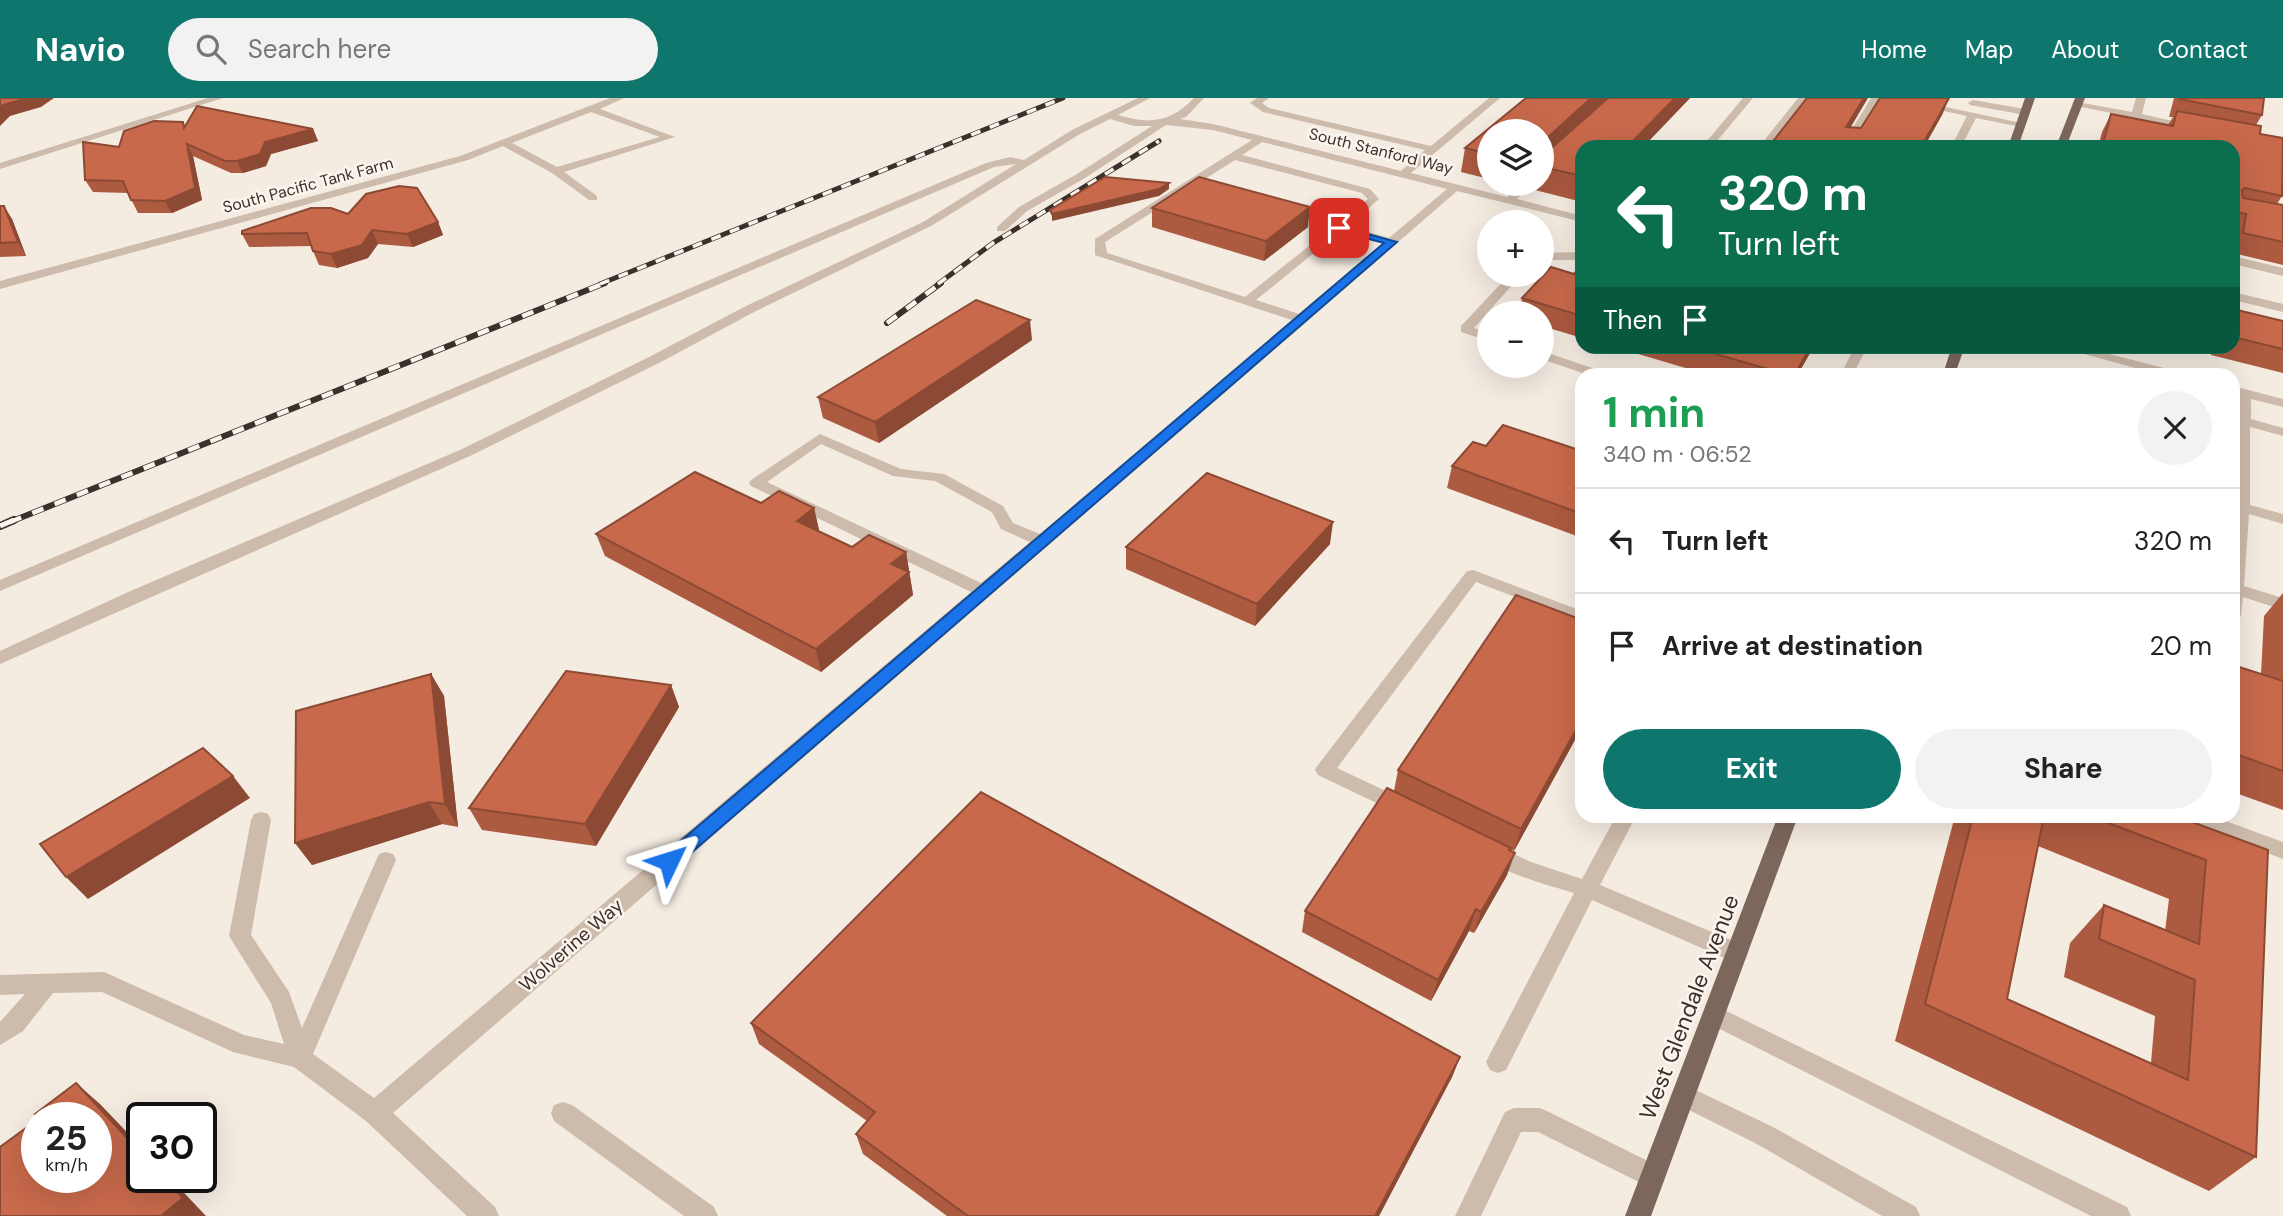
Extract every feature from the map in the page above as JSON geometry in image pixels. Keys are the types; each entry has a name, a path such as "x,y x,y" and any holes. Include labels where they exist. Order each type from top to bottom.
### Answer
{"main road":[{"path":"2015,140 2030,98"},
{"path":"2064,140 2079,102"},
{"name":"West Glendale Avenue","path":"1638,1216 1785,823"}],"street":[{"path":"0,166 218,98"},
{"name":"South Pacific Tank Farm","path":"0,285 460,160 619,98"},
{"path":"0,658 465,453 654,360 750,309 927,224 1076,132 1145,98"},
{"path":"1002,229 1023,209 1081,176 1164,122 1183,116 1199,98"},
{"path":"1264,98 1255,103 1266,110 1433,149"},
{"path":"1403,174 1495,98"},
{"path":"1713,140 1748,98"},
{"path":"1770,140 1803,98"},
{"path":"1850,140 1876,98"},
{"path":"1889,98 2021,124"},
{"path":"1944,98 1984,101 2025,112"},
{"path":"2136,117 2141,98"},
{"path":"2079,102 2136,117 2203,129"},
{"path":"556,171 670,137 591,109"},
{"path":"1960,140 1973,115"},
{"name":"South Stanford Way","path":"1111,116 1134,122 1213,127 1575,217"},
{"path":"1260,139 1099,241 1101,255 1302,319"},
{"path":"505,142 556,171 593,198"},
{"path":"1233,156 1366,191 1374,199 1247,301"},
{"path":"0,586 990,165 1010,160 1026,163"},
{"name":"Wolverine Way","path":"375,1113 1455,187"},
{"path":"1509,201 1514,196"},
{"path":"1339,228 1392,242"},
{"path":"1554,257 1575,256"},
{"path":"2240,262 2283,272"},
{"path":"1491,301 1504,287"},
{"path":"2240,298 2283,308"},
{"path":"1477,317 1466,329 1477,333"},
{"path":"2092,354 2147,368"},
{"path":"1554,359 1579,368"},
{"path":"2240,392 2283,403"},
{"path":"2240,522 2240,430 2283,432"},
{"path":"984,591 756,483 820,438 898,473 939,477 998,509 1007,526 1043,541"},
{"path":"2241,508 2283,519"},
{"path":"1412,813 1325,770 1474,575 1575,614"},
{"path":"2240,591 2283,604"},
{"path":"261,820 240,936 281,999 300,1058"},
{"path":"1497,1062 1622,823"},
{"path":"2210,823 2283,851"},
{"path":"1475,843 1524,868 1587,888 1737,953"},
{"path":"300,1058 386,860"},
{"path":"0,985 104,982 241,1045 300,1058 375,1113 486,1216"},
{"path":"0,1035 15,1024 48,983"},
{"path":"1714,1015 2118,1216"},
{"path":"1684,1095 1764,1135 1880,1209 1907,1216"},
{"path":"564,1113 705,1216"},
{"path":"1468,1216 1514,1120 1540,1120 1653,1177"}],"building":[{"path":"0,98 28,98 0,108"},
{"path":"1526,98 1591,98 1554,132 1554,119 1500,119"},
{"path":"1608,98 1675,98 1634,140 1575,140 1575,174 1554,170 1554,146"},
{"path":"1807,98 1864,98 1846,127 1861,128 1880,98 1949,98 1925,140 1774,140"},
{"path":"2179,98 2264,98 2262,115"},
{"path":"197,106 313,129 265,142 260,154 237,161 225,161 187,144 195,188 165,201 131,200 123,181 85,180 83,142 119,147 124,131 154,121 183,122 184,128"},
{"path":"2177,111 2261,126 2260,134 2283,138 2282,196 2245,188 2242,190 2243,198 2283,205 2283,242 2243,233 2246,214 2240,213 2240,140 2104,140 2111,114 2173,126"},
{"path":"1477,138 1477,151 1465,148"},
{"path":"1105,177 1169,183 1159,189 1052,214 1050,210"},
{"path":"1199,177 1310,207 1266,241 1152,208"},
{"path":"399,186 417,188 438,222 407,234 372,230 362,245 331,254 313,251 307,233 242,234 242,231 311,208 331,208 348,214 366,194"},
{"path":"0,206 4,206 18,242 0,243"},
{"path":"1554,268 1575,273 1575,314 1554,308 1554,301 1522,298 1532,287 1554,287"},
{"path":"976,300 1030,320 875,422 818,397"},
{"path":"2240,311 2283,321 2283,349 2240,339"},
{"path":"1716,354 1806,354 1798,368 1764,368"},
{"path":"1503,425 1575,449 1575,511 1452,466 1473,442 1486,446"},
{"path":"695,472 761,503 779,491 814,508 797,521 852,547 869,535 906,552 891,564 909,572 816,649 596,534"},
{"path":"1207,473 1333,522 1257,604 1126,547"},
{"path":"1516,595 1575,617 1575,732 1521,829 1398,770"},
{"path":"2240,667 2283,681 2283,771 2240,756"},
{"path":"566,671 671,685 585,824 469,808"},
{"path":"431,674 445,804 429,802 295,843 296,711"},
{"path":"203,748 233,776 66,877 40,844"},
{"path":"1387,788 1511,848 1509,850 1515,853 1481,912 1476,909 1438,980 1305,911"},
{"path":"981,792 1460,1057 1375,1216 968,1216 856,1134 875,1112 751,1023"},
{"path":"1971,823 2043,823 2007,999 2188,1080 2195,980 2099,939 2104,905 2199,944 2206,860 2108,823 2195,823 2268,850 2256,1157 1925,1004"},
{"path":"76,1083 94,1102 51,1102"},
{"path":"112,1122 126,1137 126,1193 178,1193 183,1198 161,1216 0,1216 0,1147 21,1132 21,1193 112,1193"}],"railway":[{"path":"600,284 1063,98"},
{"path":"938,284 993,243 1159,141"},
{"path":"10,522 605,283"},
{"path":"887,323 941,283"},
{"path":"0,526 14,520"}],"route":[{"path":"669,861 1392,242 1339,228"}]}
